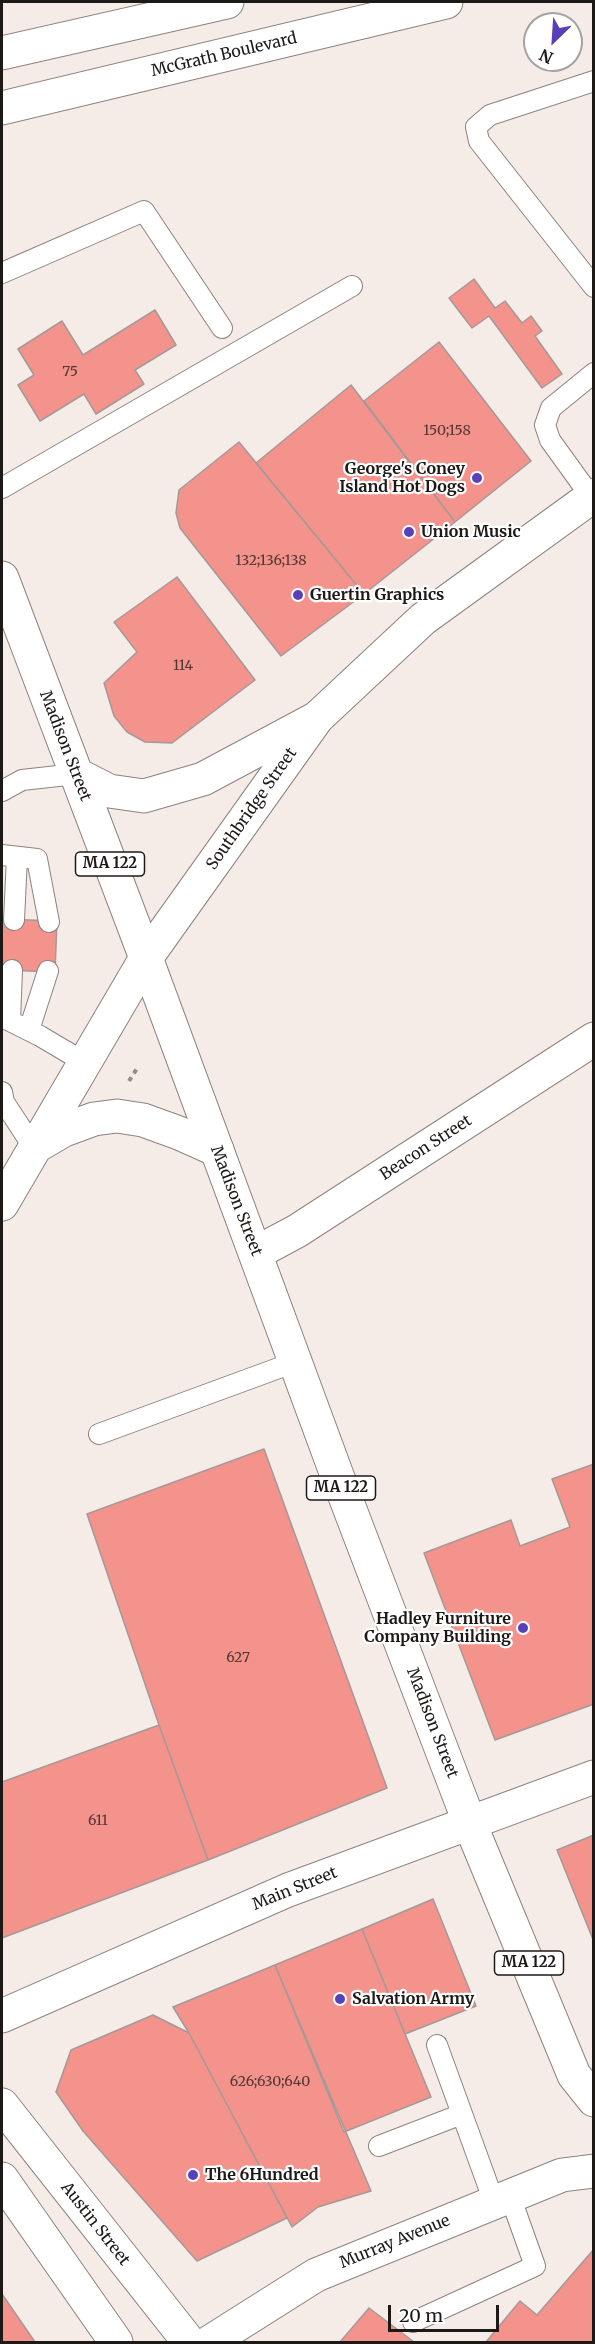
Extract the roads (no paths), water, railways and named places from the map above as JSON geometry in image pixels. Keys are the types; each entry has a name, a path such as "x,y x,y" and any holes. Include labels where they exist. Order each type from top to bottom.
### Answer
{"main road":[{"path":"2,53 227,2"},
{"name":"McGrath Boulevard","path":"2,108 446,2"},
{"name":"Southbridge Street","path":"2,1204 146,958 317,718 423,619 592,498"},
{"name":"Madison Street","path":"2,578 470,1824"},
{"path":"76,774 109,791 144,796 202,779 317,718"},
{"name":"Beacon Street","path":"256,1252 297,1231 594,1038"},
{"path":"34,1148 64,1130 94,1119 117,1116 143,1120 217,1150"},
{"name":"Main Street","path":"2,2016 288,1890 594,1777"},
{"name":"MA 122","path":"470,1824 574,2075 594,2100"},
{"name":"Austin Street","path":"2,2104 189,2343"},
{"name":"Murray Avenue","path":"210,2343 316,2275 562,2175 594,2171"},
{"path":"2,2179 116,2343"}],"lane":[{"path":"594,81 490,115 476,127 479,141 594,287"},
{"path":"2,273 144,212 222,328"},
{"path":"2,488 352,286"},
{"path":"592,498 550,440 545,425 551,408 594,373"},
{"path":"2,791 22,780 76,774"},
{"path":"14,920 9,856 37,859 49,922"},
{"path":"12,970 6,1019 84,1062"},
{"path":"29,1030 48,971"},
{"path":"2,1092 4,1102 34,1148"},
{"path":"99,1434 295,1362"},
{"path":"413,2322 535,2266 462,2114 437,2045"},
{"path":"379,2146 462,2114"}],"place":[{"name":"George's Coney Island Hot Dogs","path":"477,478"},
{"name":"Union Music","path":"409,532"},
{"name":"Guertin Graphics","path":"298,595"},
{"name":"Hadley Furniture Company Building","path":"523,1628"},
{"name":"Salvation Army","path":"340,1999"},
{"name":"The 6Hundred","path":"193,2175"}]}
